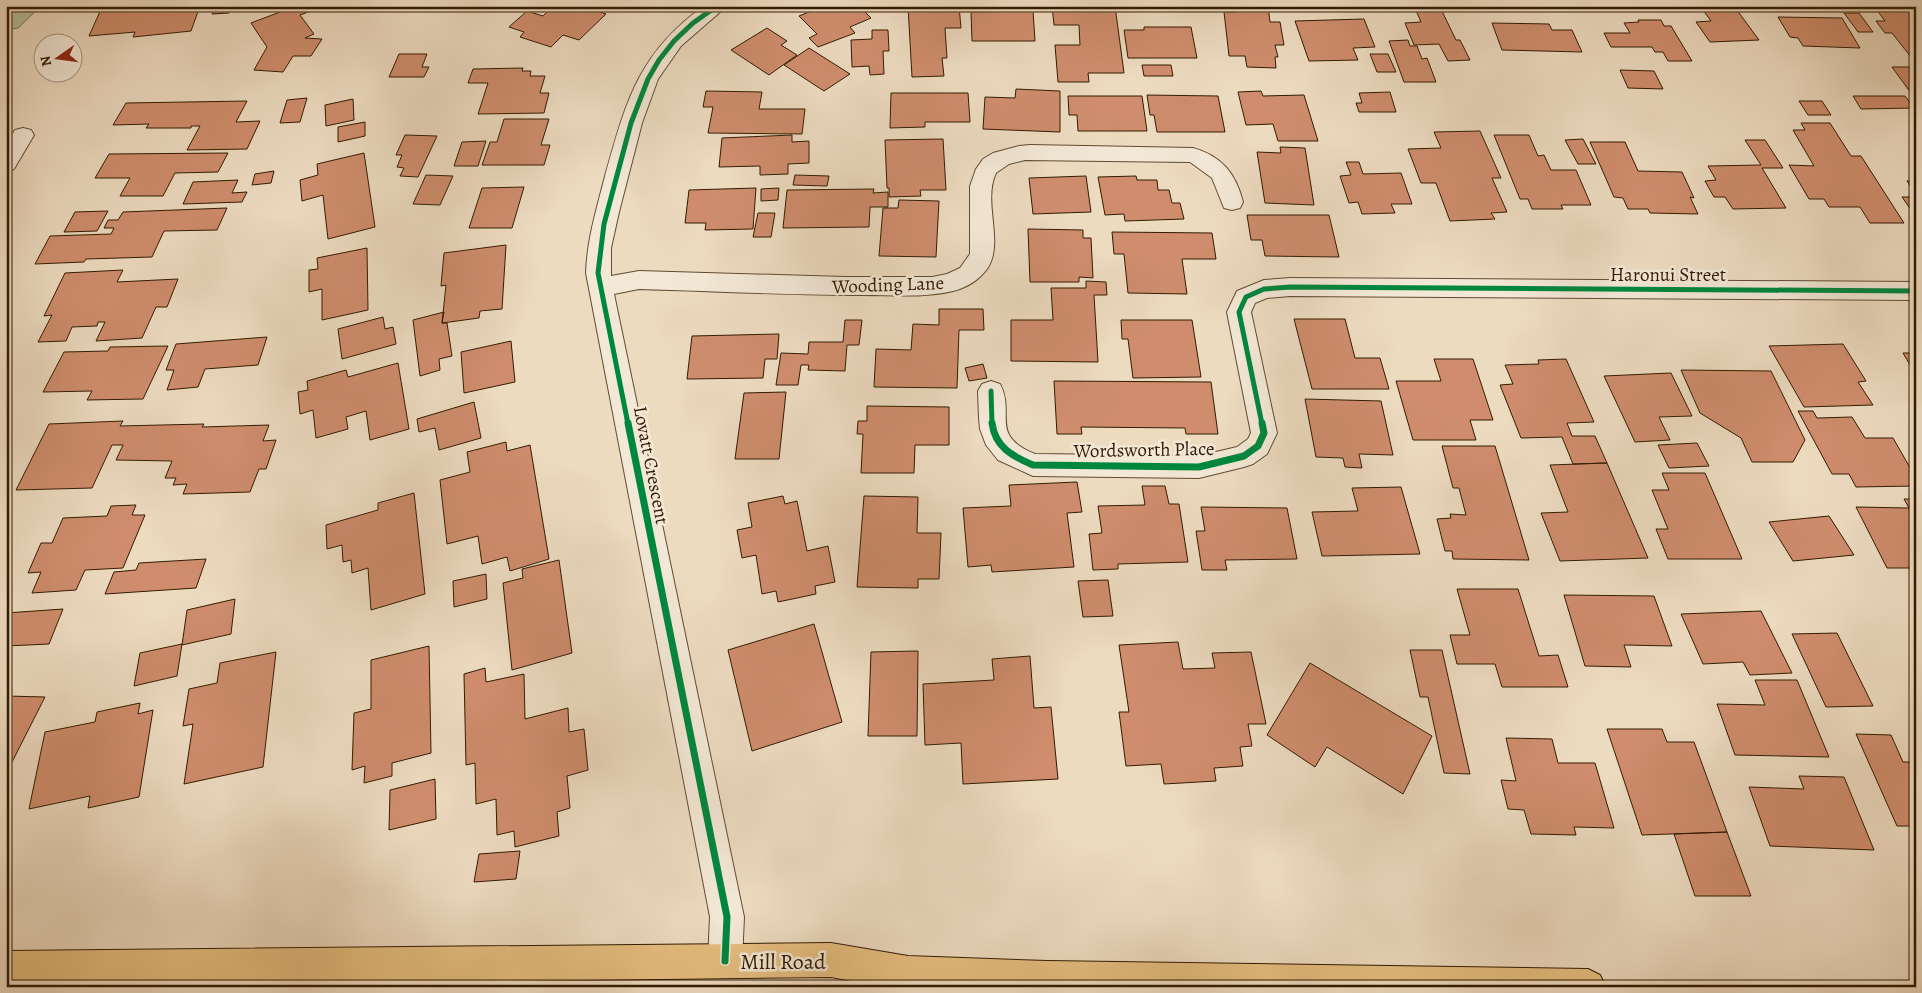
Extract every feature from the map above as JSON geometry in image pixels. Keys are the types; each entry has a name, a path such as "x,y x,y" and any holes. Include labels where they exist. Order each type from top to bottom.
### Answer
{"main road":[{"name":"Mill Road","path":"6,969 831,960 908,974 1047,983 1588,987"}],"street":[{"name":"Lovatt Crescent","path":"716,6 685,29 666,50 648,77 636,103 602,228 598,254 598,273 727,917 725,961"},
{"path":"6,164 23,134"},
{"name":"Wooding Lane","path":"601,287 639,280 845,286 932,286 953,282 968,274 978,263 982,254 981,184 988,168 1011,155 1030,152 1192,155 1219,170 1228,184 1232,202"},
{"name":"Wordsworth Place","path":"991,391 992,433 1000,447 1016,459 1033,466 1199,467 1222,463 1244,456 1258,446 1264,433 1239,312 1246,297 1264,289 1290,287 1420,287"},
{"name":"Haronui Street","path":"1420,287 1916,291"}],"green space":[{"path":"6,6 41,6 18,28 6,30"}],"building":[{"path":"200,6 191,31 133,37 135,32 89,36 102,7"},
{"path":"216,6 233,6 229,13 212,14"},
{"path":"296,6 307,6 311,11 300,15 314,34 305,38 322,39 311,56 293,56 283,72 254,70 267,47 251,23"},
{"path":"568,6 581,6 606,14 579,40 563,35 551,47 520,37 524,32 509,27 527,11 543,16 552,7 564,11"},
{"path":"824,6 859,6 871,18 850,27 855,33 818,47 809,38 817,34 799,16"},
{"path":"908,6 959,6 961,28 945,28 947,58 942,58 944,76 912,77"},
{"path":"1052,6 1115,6 1124,73 1088,73 1089,82 1058,82 1055,45 1080,45 1079,25 1054,25"},
{"path":"1235,6 1268,6 1270,22 1280,22 1284,45 1275,45 1278,57 1275,57 1276,68 1247,67 1245,56 1229,56 1224,12 1236,12"},
{"path":"1700,6 1734,6 1759,40 1710,42 1696,22 1711,21"},
{"path":"1874,6 1910,6 1916,14 1916,57 1911,57 1892,33 1885,33 1876,21 1885,21"},
{"path":"1440,7 1456,40 1460,40 1470,60 1448,61 1439,44 1414,45 1405,23 1421,22 1415,8"},
{"path":"1033,11 1035,41 972,41 971,12"},
{"path":"1844,13 1859,13 1873,32 1858,32"},
{"path":"1778,17 1842,18 1860,48 1803,46 1798,38 1790,37"},
{"path":"1364,19 1375,47 1353,48 1358,60 1309,61 1295,21"},
{"path":"1638,20 1661,20 1664,26 1671,26 1692,61 1668,61 1663,52 1655,52 1652,47 1611,47 1604,33 1630,33 1624,23 1639,22"},
{"path":"1492,23 1549,24 1552,30 1572,30 1582,52 1502,50"},
{"path":"1144,27 1191,27 1197,58 1128,58 1124,30 1144,30"},
{"path":"767,28 787,41 781,45 797,55 769,75 731,50"},
{"path":"872,30 888,30 889,51 883,51 884,74 870,75 869,66 852,67 851,40 872,39"},
{"path":"1408,40 1410,46 1417,46 1422,59 1427,58 1436,82 1404,82 1389,41"},
{"path":"809,48 850,74 824,91 784,65"},
{"path":"399,54 427,54 422,67 429,67 424,77 389,77"},
{"path":"1370,54 1388,54 1396,72 1377,72"},
{"path":"1142,65 1171,65 1173,76 1144,76"},
{"path":"1892,67 1916,67 1916,96 1908,89"},
{"path":"523,68 522,71 531,71 530,76 545,76 540,93 549,93 544,113 478,114 488,83 468,83 473,69"},
{"path":"1620,70 1654,71 1663,89 1628,88"},
{"path":"1016,89 1060,91 1060,132 983,129 985,97 1015,98"},
{"path":"706,91 762,92 759,109 805,109 802,134 708,133 713,107 703,107"},
{"path":"1261,91 1263,96 1304,95 1318,141 1278,141 1273,124 1246,125 1238,92"},
{"path":"1390,92 1396,112 1359,112 1356,103 1362,103 1359,93"},
{"path":"891,93 968,93 970,122 925,122 925,127 890,128"},
{"path":"1147,95 1218,96 1225,132 1157,132 1154,115 1150,115"},
{"path":"1068,96 1142,96 1147,131 1078,131 1077,115 1069,115"},
{"path":"1853,96 1905,96 1914,108 1861,109"},
{"path":"307,98 300,122 280,123 287,100"},
{"path":"353,99 354,120 326,126 325,105"},
{"path":"247,101 236,122 260,121 247,149 187,150 200,126 191,126 191,128 146,128 149,124 113,125 126,103"},
{"path":"1799,101 1822,101 1831,115 1808,115"},
{"path":"504,119 549,119 541,145 550,145 544,165 482,165 490,142 497,142"},
{"path":"365,122 365,136 338,142 338,127"},
{"path":"1801,123 1830,123 1851,156 1861,156 1904,223 1870,223 1860,207 1829,207 1824,199 1809,199 1789,165 1814,166 1793,130 1805,130"},
{"path":"1480,131 1501,178 1492,178 1507,212 1491,213 1495,219 1450,221 1436,183 1421,183 1408,149 1441,148 1434,132"},
{"path":"405,135 437,136 418,177 400,176 404,168 397,167 402,155 396,155"},
{"path":"792,135 792,142 809,141 809,163 788,164 788,174 760,175 760,166 719,167 722,138"},
{"path":"1494,135 1529,135 1538,156 1544,155 1551,170 1576,170 1591,205 1561,205 1563,209 1532,209 1528,199 1520,199"},
{"path":"943,139 946,190 920,190 921,196 889,197 885,140"},
{"path":"1583,139 1596,164 1578,164 1565,140"},
{"path":"1745,140 1765,140 1783,168 1762,168 1786,208 1733,209 1725,197 1714,197 1705,181 1716,180 1708,166 1761,165"},
{"path":"486,141 478,166 454,166 462,142"},
{"path":"1590,142 1625,142 1638,171 1682,172 1694,198 1690,197 1698,214 1650,213 1648,209 1628,209 1623,198 1614,197"},
{"path":"1280,147 1305,148 1314,205 1265,203 1257,152 1281,153"},
{"path":"228,153 218,172 175,173 163,196 120,196 130,178 95,178 109,154"},
{"path":"364,153 375,227 328,239 323,195 302,201 300,180 318,175 317,164"},
{"path":"1346,162 1359,162 1363,174 1401,173 1412,204 1391,204 1395,213 1362,214 1358,202 1349,203 1340,176 1351,175"},
{"path":"274,171 271,183 252,185 255,174"},
{"path":"426,175 453,176 440,205 413,204"},
{"path":"795,175 829,176 827,186 793,185"},
{"path":"1086,176 1091,212 1033,214 1029,178"},
{"path":"1136,176 1137,180 1157,180 1158,190 1169,190 1172,203 1180,203 1184,219 1125,221 1124,214 1105,215 1098,177"},
{"path":"238,180 232,193 247,192 242,202 183,204 193,182"},
{"path":"1907,181 1916,181 1916,194"},
{"path":"524,187 512,228 469,228 482,188"},
{"path":"756,188 753,229 705,230 706,223 685,223 689,190"},
{"path":"779,188 778,200 761,201 761,189"},
{"path":"874,189 873,193 888,192 888,207 870,207 869,227 783,228 787,190"},
{"path":"1902,197 1916,197 1916,217"},
{"path":"899,200 939,201 936,257 879,256 883,208 898,208"},
{"path":"227,208 217,230 164,231 152,257 86,259 84,262 35,264 50,236 111,234 114,228 104,228 108,220 118,220 123,212"},
{"path":"108,211 97,231 64,232 75,212"},
{"path":"758,213 775,213 771,237 753,237"},
{"path":"1247,215 1329,215 1339,257 1265,256 1262,240 1251,240"},
{"path":"1028,229 1083,230 1083,238 1091,238 1093,278 1079,277 1079,282 1030,282"},
{"path":"1112,232 1212,233 1216,259 1182,259 1187,294 1128,293 1124,254 1114,254"},
{"path":"506,245 502,309 480,311 479,318 442,323 446,285 441,286 444,253"},
{"path":"367,248 368,310 322,320 322,289 309,292 309,270 318,269 317,258"},
{"path":"123,270 117,282 178,279 167,307 156,307 142,338 96,341 105,322 98,322 97,326 72,327 66,341 38,342 52,315 44,316 65,273"},
{"path":"1086,281 1106,282 1107,295 1094,295 1098,362 1011,361 1011,320 1053,320 1051,288 1086,288"},
{"path":"939,309 983,309 984,330 959,330 957,388 874,387 876,349 911,350 913,324 939,325"},
{"path":"444,312 442,323 447,323 452,356 439,359 440,370 420,376 413,320"},
{"path":"383,317 385,329 393,327 396,344 342,359 338,329"},
{"path":"1294,319 1345,319 1355,358 1380,358 1389,389 1312,389"},
{"path":"845,320 862,320 859,345 847,345 845,371 808,370 809,365 801,365 798,385 776,385 781,353 808,354 809,342 843,342"},
{"path":"1121,320 1192,320 1201,377 1133,378 1128,339 1122,339"},
{"path":"779,334 777,359 765,359 763,378 687,379 692,336"},
{"path":"267,337 258,365 205,369 198,387 167,390 174,370 166,370 176,344"},
{"path":"511,341 515,382 464,393 461,352"},
{"path":"1843,344 1866,381 1858,382 1873,405 1804,407 1769,346"},
{"path":"168,346 143,399 87,400 92,391 43,392 64,352 108,351 110,347"},
{"path":"1903,353 1916,353 1916,375"},
{"path":"1434,359 1473,359 1493,420 1470,420 1476,440 1413,440 1396,381 1441,381"},
{"path":"1566,359 1594,422 1567,423 1572,436 1595,436 1607,463 1573,464 1562,437 1521,438 1500,385 1513,384 1505,365 1539,364 1538,360"},
{"path":"398,363 409,429 370,440 366,411 346,417 348,429 316,438 313,410 300,414 298,392 308,390 307,381 346,370 348,377"},
{"path":"983,364 987,378 969,381 965,368"},
{"path":"1681,370 1771,371 1805,440 1793,462 1752,462 1741,438 1700,413"},
{"path":"1671,373 1692,416 1659,417 1670,440 1635,442 1604,376"},
{"path":"1054,381 1211,382 1218,434 1186,434 1185,428 1081,427 1082,434 1057,434"},
{"path":"786,392 779,459 735,459 744,393"},
{"path":"1305,399 1381,401 1393,455 1359,454 1362,468 1345,467 1343,458 1316,457"},
{"path":"474,402 481,438 439,450 435,428 419,432 417,419"},
{"path":"867,406 949,407 949,445 915,445 914,473 861,473 863,434 857,434 858,421 867,421"},
{"path":"1798,411 1813,411 1817,418 1852,417 1865,438 1893,438 1916,478 1916,486 1856,487 1849,474 1832,474"},
{"path":"123,421 120,426 204,424 202,427 269,425 263,441 276,440 266,469 259,469 250,492 183,494 187,484 173,485 176,478 165,478 172,461 116,460 123,445 112,445 92,488 16,490 49,424"},
{"path":"506,442 507,451 530,445 549,559 510,571 507,557 482,564 478,536 447,544 440,480 470,472 467,452"},
{"path":"1697,443 1709,466 1669,468 1658,445"},
{"path":"1442,446 1495,446 1529,560 1453,559 1452,551 1445,551 1437,519 1451,518 1450,514 1466,515 1459,488 1453,488"},
{"path":"1607,463 1648,558 1560,561 1541,513 1568,512 1550,465"},
{"path":"1662,473 1705,473 1742,559 1668,559 1656,529 1668,529 1652,490 1669,490"},
{"path":"1077,482 1082,512 1067,513 1074,567 992,572 991,565 968,567 963,508 1011,506 1009,485"},
{"path":"1142,486 1165,486 1169,504 1179,504 1188,562 1118,564 1118,569 1093,570 1089,534 1102,533 1098,506 1145,505"},
{"path":"1401,487 1420,554 1322,556 1312,512 1358,511 1352,488"},
{"path":"414,493 425,594 371,610 368,568 352,573 351,560 343,562 342,545 327,549 326,525 378,510 378,503"},
{"path":"783,496 785,504 797,501 807,551 828,546 835,582 815,586 816,594 778,602 776,591 762,594 756,555 742,558 737,530 752,527 748,503"},
{"path":"864,496 918,497 917,533 941,533 939,579 918,579 918,588 857,587"},
{"path":"1904,499 1916,499 1916,568 1887,568 1856,507 1909,508"},
{"path":"136,505 132,515 145,515 123,568 85,570 76,590 32,593 41,572 28,573 41,543 52,543 63,518 107,516 111,506"},
{"path":"1201,507 1287,508 1297,559 1225,560 1227,570 1202,570 1196,531 1205,531"},
{"path":"1829,516 1854,555 1793,561 1769,522"},
{"path":"206,559 196,588 105,594 114,572 136,570 139,563"},
{"path":"559,560 572,653 512,670 503,583 523,578 522,569"},
{"path":"486,574 487,599 454,607 453,581"},
{"path":"1108,580 1113,616 1083,617 1078,581"},
{"path":"1457,589 1518,589 1539,656 1558,655 1568,687 1502,687 1495,664 1457,664 1450,635 1470,635"},
{"path":"1564,595 1654,596 1672,646 1624,645 1631,667 1585,666"},
{"path":"235,599 231,634 182,645 187,610"},
{"path":"63,609 49,644 6,646 6,613"},
{"path":"1761,611 1792,673 1750,675 1743,662 1703,664 1681,614"},
{"path":"814,624 842,722 752,751 728,650"},
{"path":"1837,633 1873,706 1826,707 1792,634"},
{"path":"1178,642 1183,669 1215,668 1212,653 1251,652 1266,724 1248,724 1252,746 1240,747 1243,766 1214,768 1216,781 1164,784 1161,764 1126,766 1119,712 1129,712 1119,645"},
{"path":"182,644 177,676 134,686 140,653"},
{"path":"429,646 431,753 392,763 392,776 364,783 365,766 352,770 354,713 371,709 371,660"},
{"path":"1410,650 1442,650 1470,774 1444,773 1428,697 1420,697"},
{"path":"918,651 917,736 868,736 871,652"},
{"path":"276,652 263,767 184,784 193,724 183,726 189,689 217,683 220,663"},
{"path":"1030,656 1034,708 1051,707 1058,779 963,784 961,743 925,745 923,684 994,680 992,659"},
{"path":"1310,663 1432,736 1403,794 1327,747 1315,767 1267,735"},
{"path":"485,668 486,682 524,674 525,719 568,708 569,732 584,729 588,770 567,776 570,808 557,812 559,836 515,847 514,831 497,835 496,799 476,804 475,763 466,765 464,674"},
{"path":"1755,680 1797,680 1829,757 1735,755 1717,704 1765,705"},
{"path":"6,696 45,697 6,774"},
{"path":"140,703 138,714 153,710 139,797 88,808 90,796 29,809 45,732 95,722 97,712"},
{"path":"1607,729 1662,729 1667,742 1694,742 1727,832 1642,835"},
{"path":"1856,734 1891,735 1903,762 1916,762 1916,826 1897,826"},
{"path":"1506,738 1552,739 1558,763 1595,763 1614,828 1574,827 1576,835 1531,834 1524,810 1508,809 1501,780 1516,781"},
{"path":"1799,776 1844,777 1874,850 1770,846 1749,787 1804,789"},
{"path":"435,779 436,819 389,830 390,790"},
{"path":"1727,832 1751,896 1695,896 1674,834"},
{"path":"520,851 516,879 474,882 479,854"}],"cycle path":[{"path":"717,6 693,23 674,41 659,60 648,79 631,123 607,212 598,260 598,273 727,917 725,961"},
{"path":"991,391 993,429 1000,446 1018,459 1033,465 1199,467 1244,456 1258,446 1264,433 1239,312 1246,297 1264,289 1290,287 1916,291"}]}
